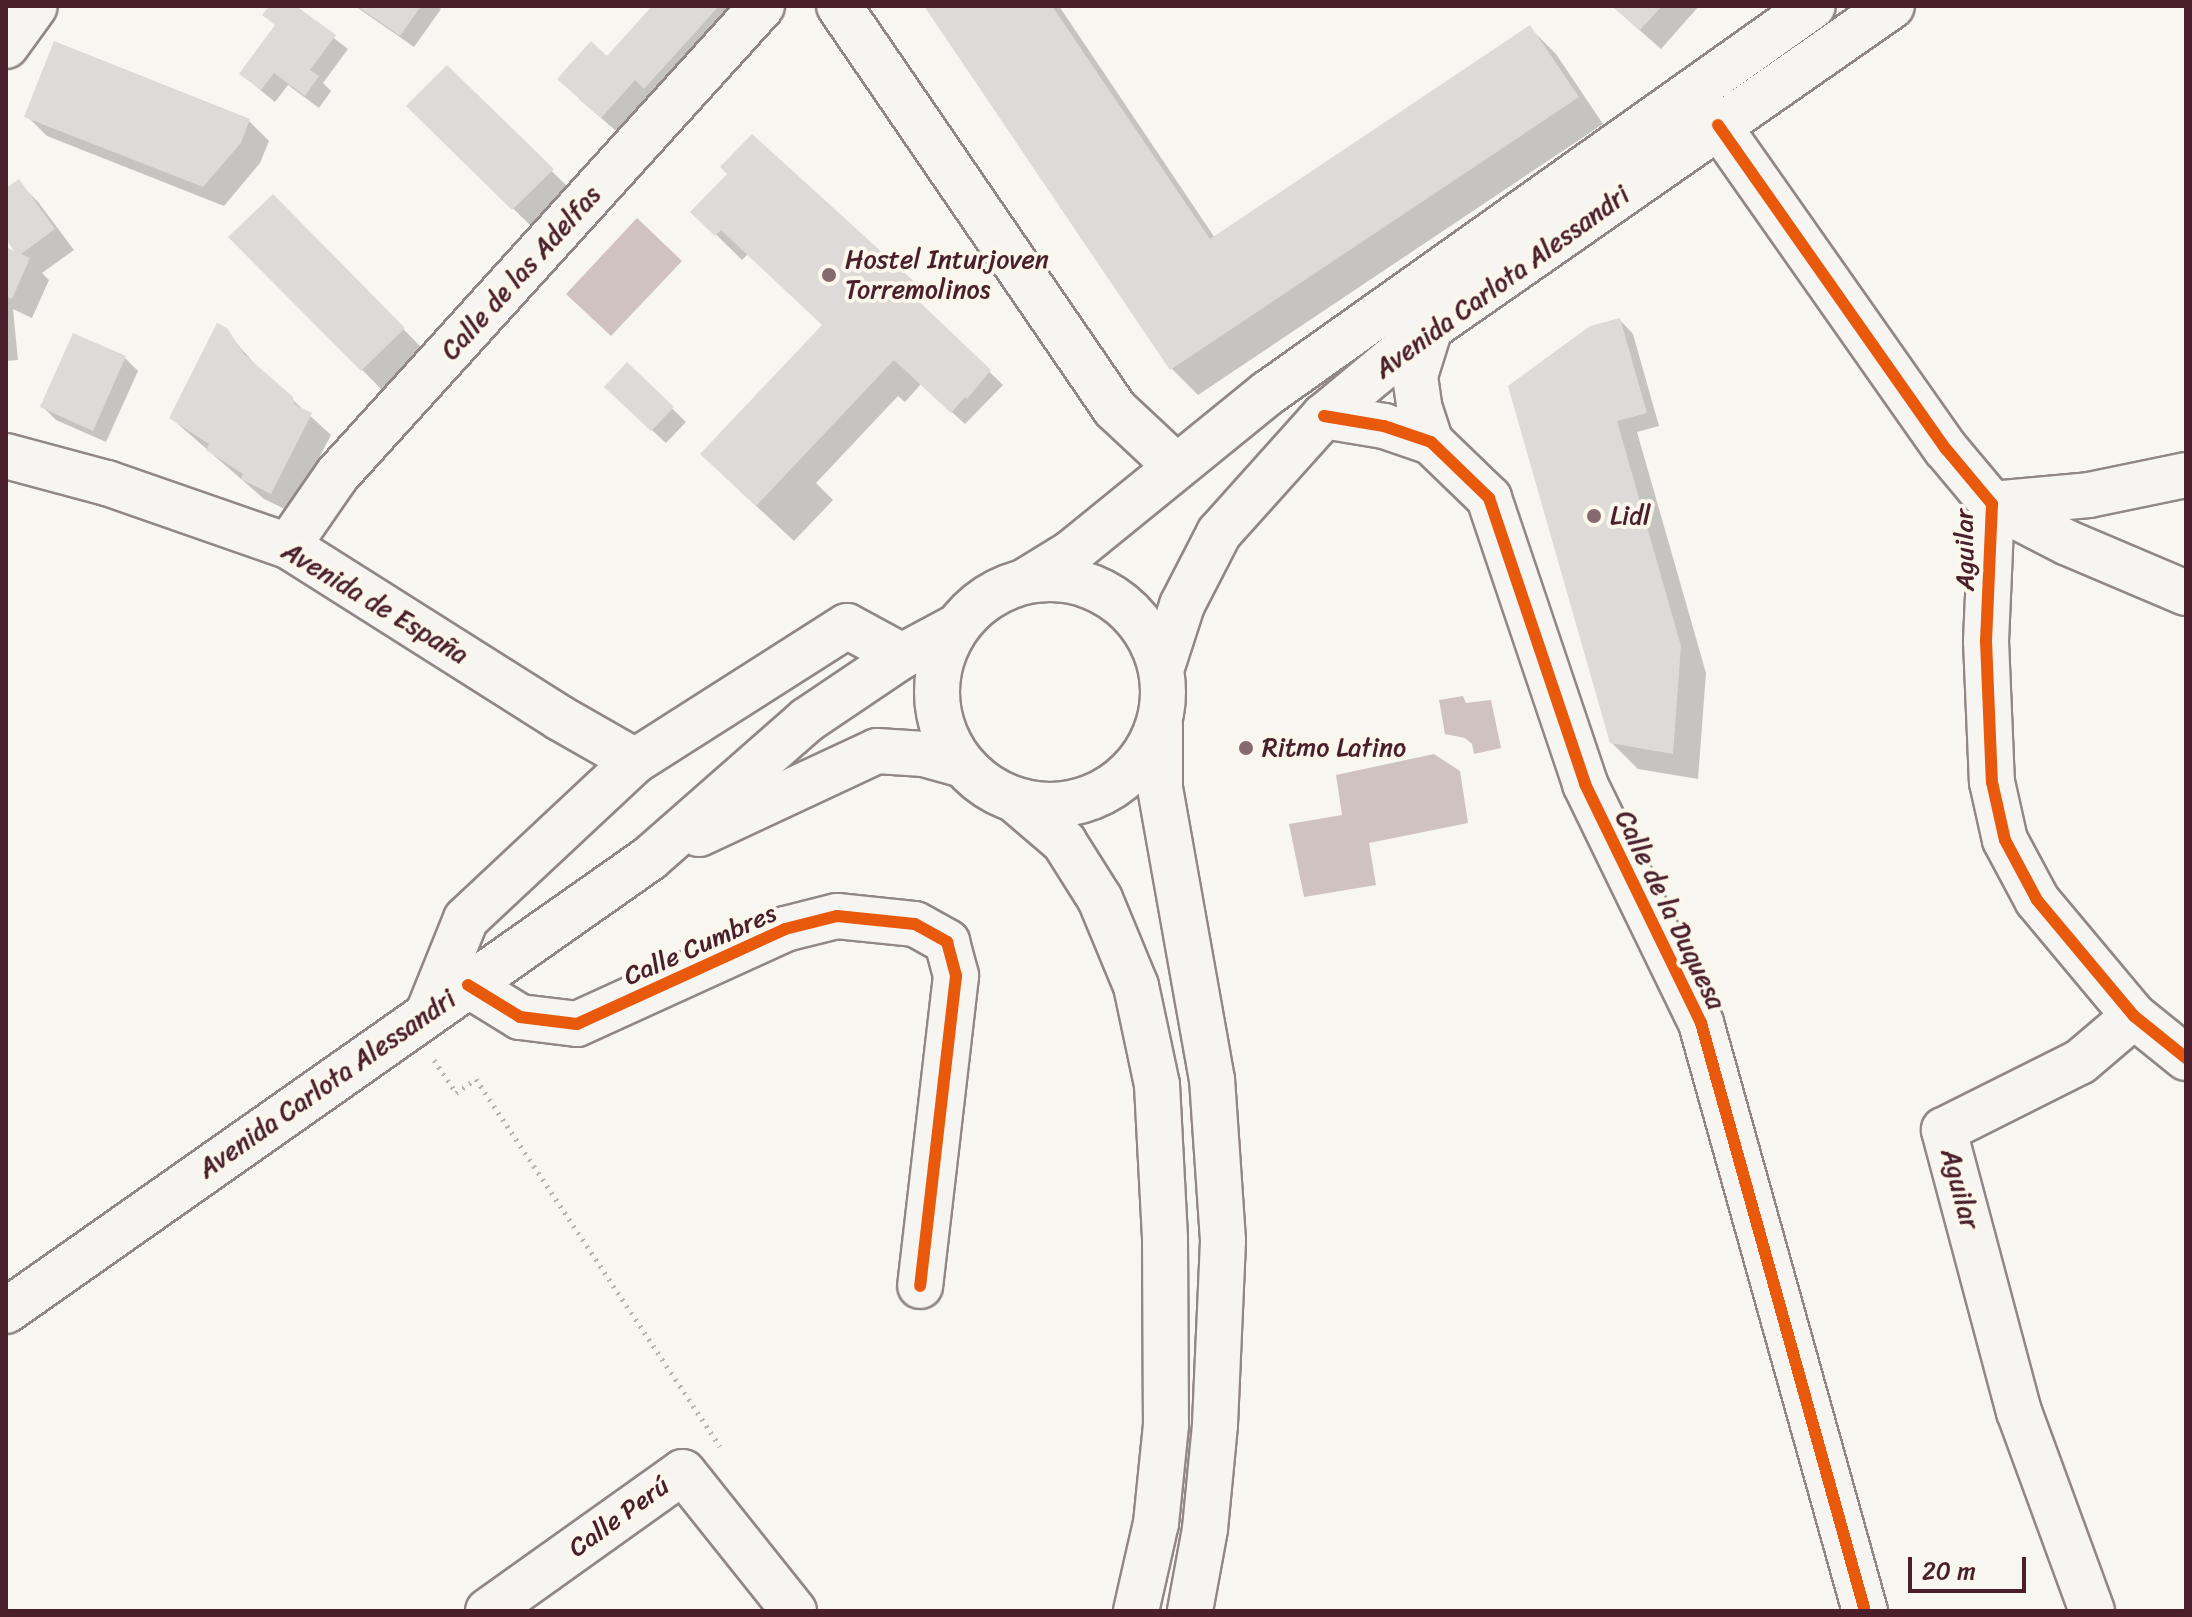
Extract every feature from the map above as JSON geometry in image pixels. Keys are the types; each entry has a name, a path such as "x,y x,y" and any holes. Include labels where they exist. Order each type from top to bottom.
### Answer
{"street":[{"path":"6,46 35,6"},
{"name":"Calle de las Adelfas","path":"288,546 337,475 762,6"},
{"path":"839,6 1115,409 1176,466"},
{"name":"Avenida Carlota Alessandri","path":"1027,580 1071,553 1268,393 1813,6"},
{"name":"Avenida Carlota Alessandri","path":"1162,667 1182,605 1219,533 1324,416 1430,328 1892,6"},
{"name":"Aguilar","path":"1718,125 1946,449 1992,504 1986,641 1992,782 2005,840 2037,900 2134,1016 2080,1062 1944,1130 2019,1412 2092,1611"},
{"path":"1430,328 1415,376 1419,406 1431,442"},
{"path":"1324,416 1384,426 1431,442"},
{"name":"Calle de la Duquesa","path":"1431,442 1489,498 1585,784 1701,1023 1865,1611"},
{"name":"Avenida de España","path":"6,456 107,483 288,546 635,761"},
{"path":"1992,504 2089,495 2186,475"},
{"path":"1992,504 2068,543 2186,593"},
{"path":"1136,1611 1156,1523 1166,1425 1165,1238 1157,1085 1136,986 1100,899 1064,842 1015,800 987,786 963,765 944,733 936,697 940,661 956,627 988,597 1027,580 1063,579 1097,588 1126,607 1149,634 1162,667 1165,696 1160,725 1160,788 1212,1079 1223,1241 1215,1425 1205,1529 1190,1611"},
{"path":"420,1019 466,919 635,761 847,626 902,656"},
{"name":"Avenida Carlota Alessandri","path":"6,1311 650,858 807,720 902,656 956,627"},
{"path":"1015,800 1051,806 1087,800 1119,783 1144,757 1160,725"},
{"name":"Avenida Carlota Alessandri","path":"650,858 877,751 924,754 963,765"},
{"name":"Calle Cumbres","path":"468,985 520,1017 577,1024 785,929 837,916 915,924 947,942 956,976 920,1286"},
{"path":"2134,1016 2186,1058"},
{"name":"Calle Perú","path":"488,1611 683,1472 794,1611"}],"path":[{"path":"420,1019 456,1093 476,1079 727,1458 695,1486"}],"shaded area":[{"path":"637,218 682,261 611,336 566,294"},
{"path":"1463,696 1466,703 1491,700 1501,748 1474,754 1472,744 1465,738 1445,734 1439,700"},
{"path":"1434,754 1460,771 1468,823 1369,843 1376,885 1304,897 1289,824 1342,815 1336,775"}],"building":[{"path":"269,6 296,6 336,35 310,70 319,76 305,96 274,73 261,90 239,74 275,25 262,15"},
{"path":"357,6 421,6 400,36"},
{"path":"652,6 719,6 644,89 635,80 601,118 557,79 591,41 607,56"},
{"path":"924,6 1052,6 1210,239 1530,25 1579,97 1170,370"},
{"path":"1612,6 1662,6 1640,30"},
{"path":"54,41 250,119 241,143 203,187 24,117"},
{"path":"447,65 554,169 512,210 406,106"},
{"path":"752,134 917,284 909,292 991,370 951,413 894,360 756,506 700,454 822,325 721,230 715,236 690,212 727,174 720,167"},
{"path":"19,179 55,229 21,254 30,258 12,299 6,297 6,247 14,251 6,239 6,188"},
{"path":"273,194 405,328 361,371 228,237"},
{"name":"Lidl","path":"1620,318 1647,413 1617,421 1681,646 1673,754 1610,743 1508,386 1590,326"},
{"path":"217,323 227,328 244,354 293,397 294,404 312,413 271,494 241,479 243,474 206,450 209,444 169,418"},
{"path":"73,333 126,356 93,431 40,407"},
{"path":"627,362 674,407 651,431 604,387"}],"cycle path":[{"path":"1718,125 1946,449 1992,504 1986,641 1992,782 2005,840 2037,900 2134,1016 2186,1058"},
{"path":"1324,416 1384,426 1431,442 1489,498 1585,784 1701,1023 1865,1611"},
{"path":"468,985 520,1017 577,1024 785,929 837,916 915,924 947,942 956,976 920,1286"}],"place":[{"name":"Hostel Inturjoven Torremolinos","path":"829,275"},
{"name":"Lidl","path":"1594,516"},
{"name":"Ritmo Latino","path":"1246,748"}]}
